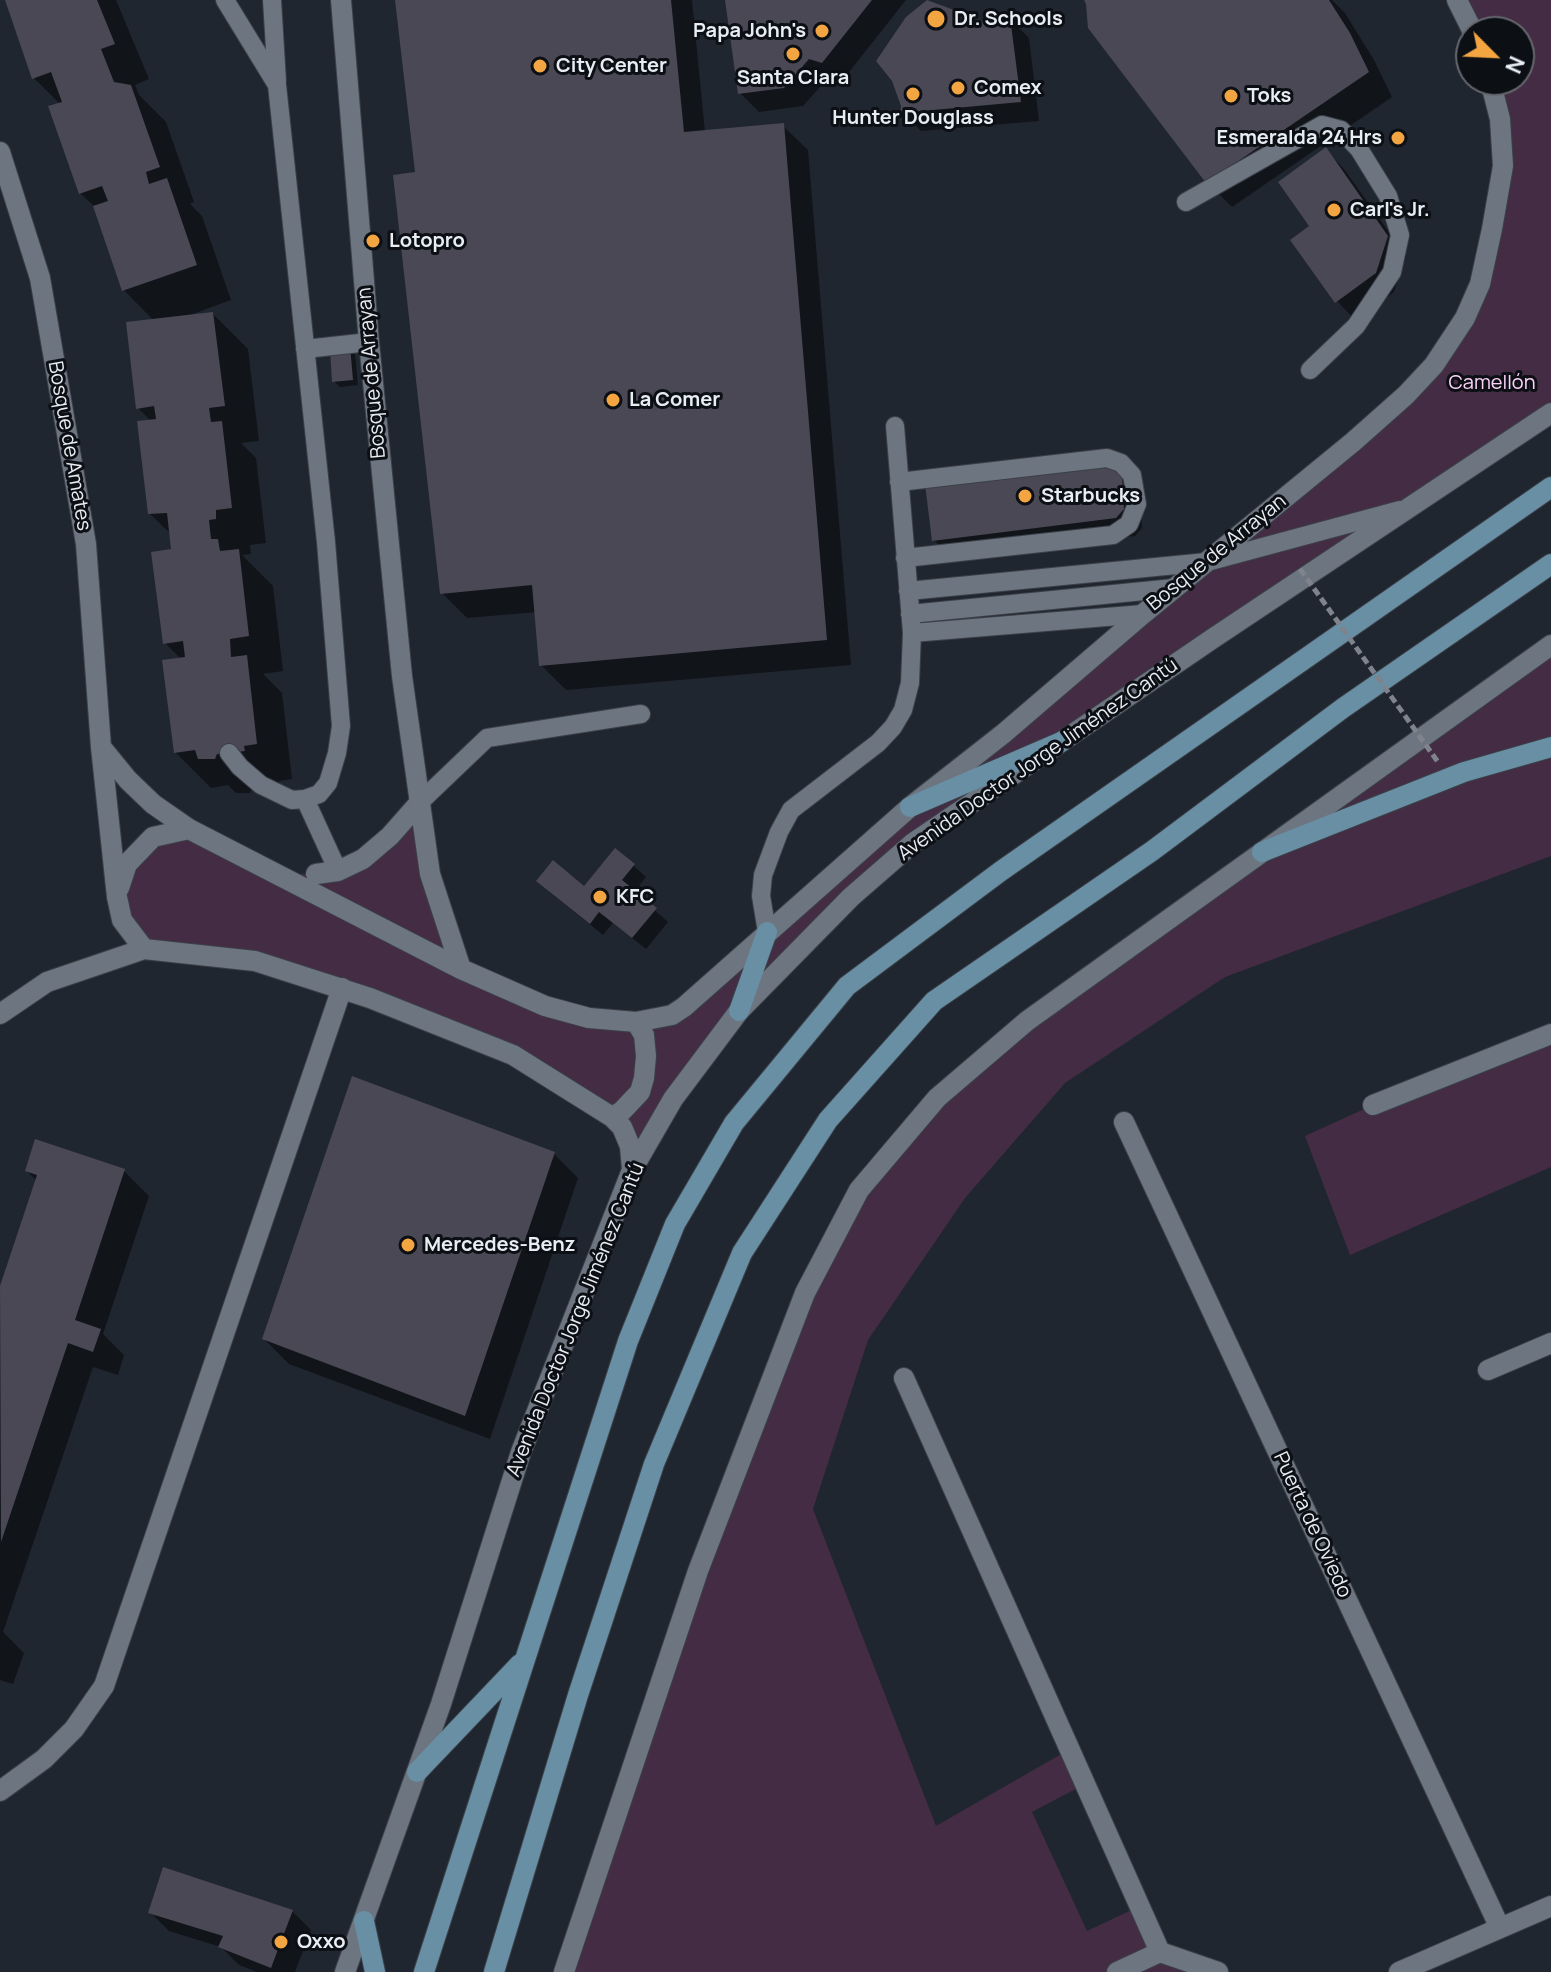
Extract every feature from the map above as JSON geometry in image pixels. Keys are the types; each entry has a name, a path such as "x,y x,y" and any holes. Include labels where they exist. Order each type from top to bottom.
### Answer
{"main road":[{"path":"424,1972 628,1341 675,1224 734,1123 847,986 1001,871 1551,487"},
{"path":"494,1972 578,1695 654,1464 742,1253 828,1120 934,1001 1152,851 1343,708 1551,564"},
{"path":"910,807 1061,742"},
{"path":"1262,852 1464,772 1551,747"},
{"path":"739,1011 767,932"},
{"path":"417,1772 526,1658"},
{"path":"364,1921 375,1972"}],"street":[{"name":"Bosque de Arrayan","path":"341,0 393,600 430,874 461,969 545,1006 589,1018 636,1022 672,1015 684,1007 910,807 1003,734 1406,395 1452,341 1480,284 1503,166 1500,119 1494,96"},
{"name":"Bosque de Amates","path":"0,152 40,278 86,544 101,747 117,897 122,920 144,949"},
{"name":"Avenida Doctor Jorge Jiménez Cantú","path":"345,1972 417,1772 521,1452 632,1170 673,1099 739,1011 851,897 913,843 1551,413"},
{"path":"564,1972 698,1571 805,1293 859,1190 937,1098 1027,1021 1551,645"},
{"path":"101,747 153,804 189,829 461,969"},
{"path":"316,874 338,871 363,859 390,836 420,802"},
{"path":"117,897 127,864 153,837 189,829"},
{"path":"0,1014 47,982 144,949 255,961 342,988 513,1055 612,1117 622,1127 630,1146 632,1170"},
{"path":"0,1791 44,1759 74,1729 104,1686 342,988"},
{"path":"612,1117 640,1092 644,1078 644,1035 636,1022"},
{"path":"1373,1105 1551,1034"},
{"name":"Puerta de Oviedo","path":"1124,1122 1500,1928"},
{"path":"1488,1370 1551,1343"},
{"path":"904,1378 1160,1952"},
{"path":"1399,1972 1551,1906"},
{"path":"1117,1972 1160,1952 1218,1972"}],"lane":[{"path":"225,0 277,85"},
{"path":"229,753 261,785 292,800 305,799 319,794 328,783 341,726 326,542 277,85 272,0"},
{"path":"1186,202 1322,125 1341,130 1359,149 1388,196 1400,235 1392,272 1356,326 1310,370"},
{"path":"305,349 369,342"},
{"path":"767,932 761,896 763,875 791,810 885,735 903,710 910,683 912,633 895,426"},
{"path":"899,482 1107,458 1121,463 1132,475 1137,504 1129,524 1113,535 905,558"},
{"path":"908,591 1207,562 1414,507"},
{"path":"910,614 1174,588"},
{"path":"912,633 1143,614"},
{"path":"420,802 487,738 641,714"},
{"path":"305,799 338,871"}],"path":[{"path":"1300,569 1438,762"}],"green space":[{"name":"Camellón","path":"1457,0 1551,0 1551,413 913,843 739,1011 632,1170 630,1146 578,1093 342,988 144,949 122,920 127,864 189,829 281,874 316,874 338,871 420,802 461,969 545,1006 672,1015 1353,442 1465,318 1503,166 1492,96 1535,96 1535,16 1465,16"},
{"path":"1551,645 1551,856 1225,977 1065,1083 965,1198 868,1340 813,1509 936,1826 1070,1749 1085,1784 1032,1812 1087,1931 1140,1906 1160,1952 1218,1972 564,1972 698,1571 859,1190 937,1098"},
{"path":"1551,1034 1551,1167 1350,1255 1305,1136 1373,1105"}],"building":[{"path":"5,0 97,0 115,44 101,49 114,82 131,85 160,167 146,172 149,184 167,178 197,265 122,291 93,206 108,201 102,186 79,194 48,106 62,102 51,72 32,79"},
{"name":"La Comer","path":"395,0 671,0 684,132 784,123 827,640 539,666 532,585 440,594 393,175 415,172"},
{"path":"725,0 872,0 822,63 809,59 784,88 738,94"},
{"path":"927,0 981,20 1010,17 1021,102 900,113 901,106 892,81 876,61 906,17"},
{"path":"1084,0 1329,0 1369,72 1206,183 1088,28"},
{"name":"Carl's Jr.","path":"1326,147 1388,236 1376,273 1335,303 1290,240 1309,226 1278,182"},
{"path":"213,312 225,406 209,408 211,422 222,421 232,508 216,510 216,519 209,520 211,539 218,539 220,551 239,549 249,636 230,639 231,657 247,655 257,744 244,746 245,751 217,754 215,759 198,759 195,750 174,753 162,660 185,657 183,641 163,644 151,552 171,549 167,513 148,514 137,421 156,419 154,406 136,409 126,322"},
{"path":"350,346 353,380 332,382 330,348"},
{"name":"Starbucks","path":"1104,464 1122,474 1124,509 1116,518 932,541 925,484"},
{"name":"KFC","path":"615,848 635,864 622,880 657,908 632,938 599,912 590,924 536,881 553,860 584,886"},
{"name":"Mercedes-Benz","path":"352,1076 555,1152 465,1416 262,1339"},
{"path":"35,1139 125,1169 75,1320 101,1329 93,1352 68,1343 1,1542 0,1286 37,1175 25,1171"},
{"path":"163,1867 293,1910 271,1968 218,1947 223,1936 148,1913"}],"place":[{"name":"Dr. Schools","path":"936,19"},
{"name":"Papa John's","path":"822,31"},
{"name":"Santa Clara","path":"793,54"},
{"name":"City Center","path":"540,66"},
{"name":"Comex","path":"958,88"},
{"name":"Hunter Douglass","path":"913,94"},
{"name":"Toks","path":"1231,96"},
{"name":"Esmeralda 24 Hrs","path":"1398,138"},
{"name":"Carl's Jr.","path":"1334,210"},
{"name":"Lotopro","path":"373,241"},
{"name":"La Comer","path":"613,400"},
{"name":"Starbucks","path":"1025,496"},
{"name":"KFC","path":"600,897"},
{"name":"Mercedes-Benz","path":"408,1245"},
{"name":"Oxxo","path":"281,1942"}]}
